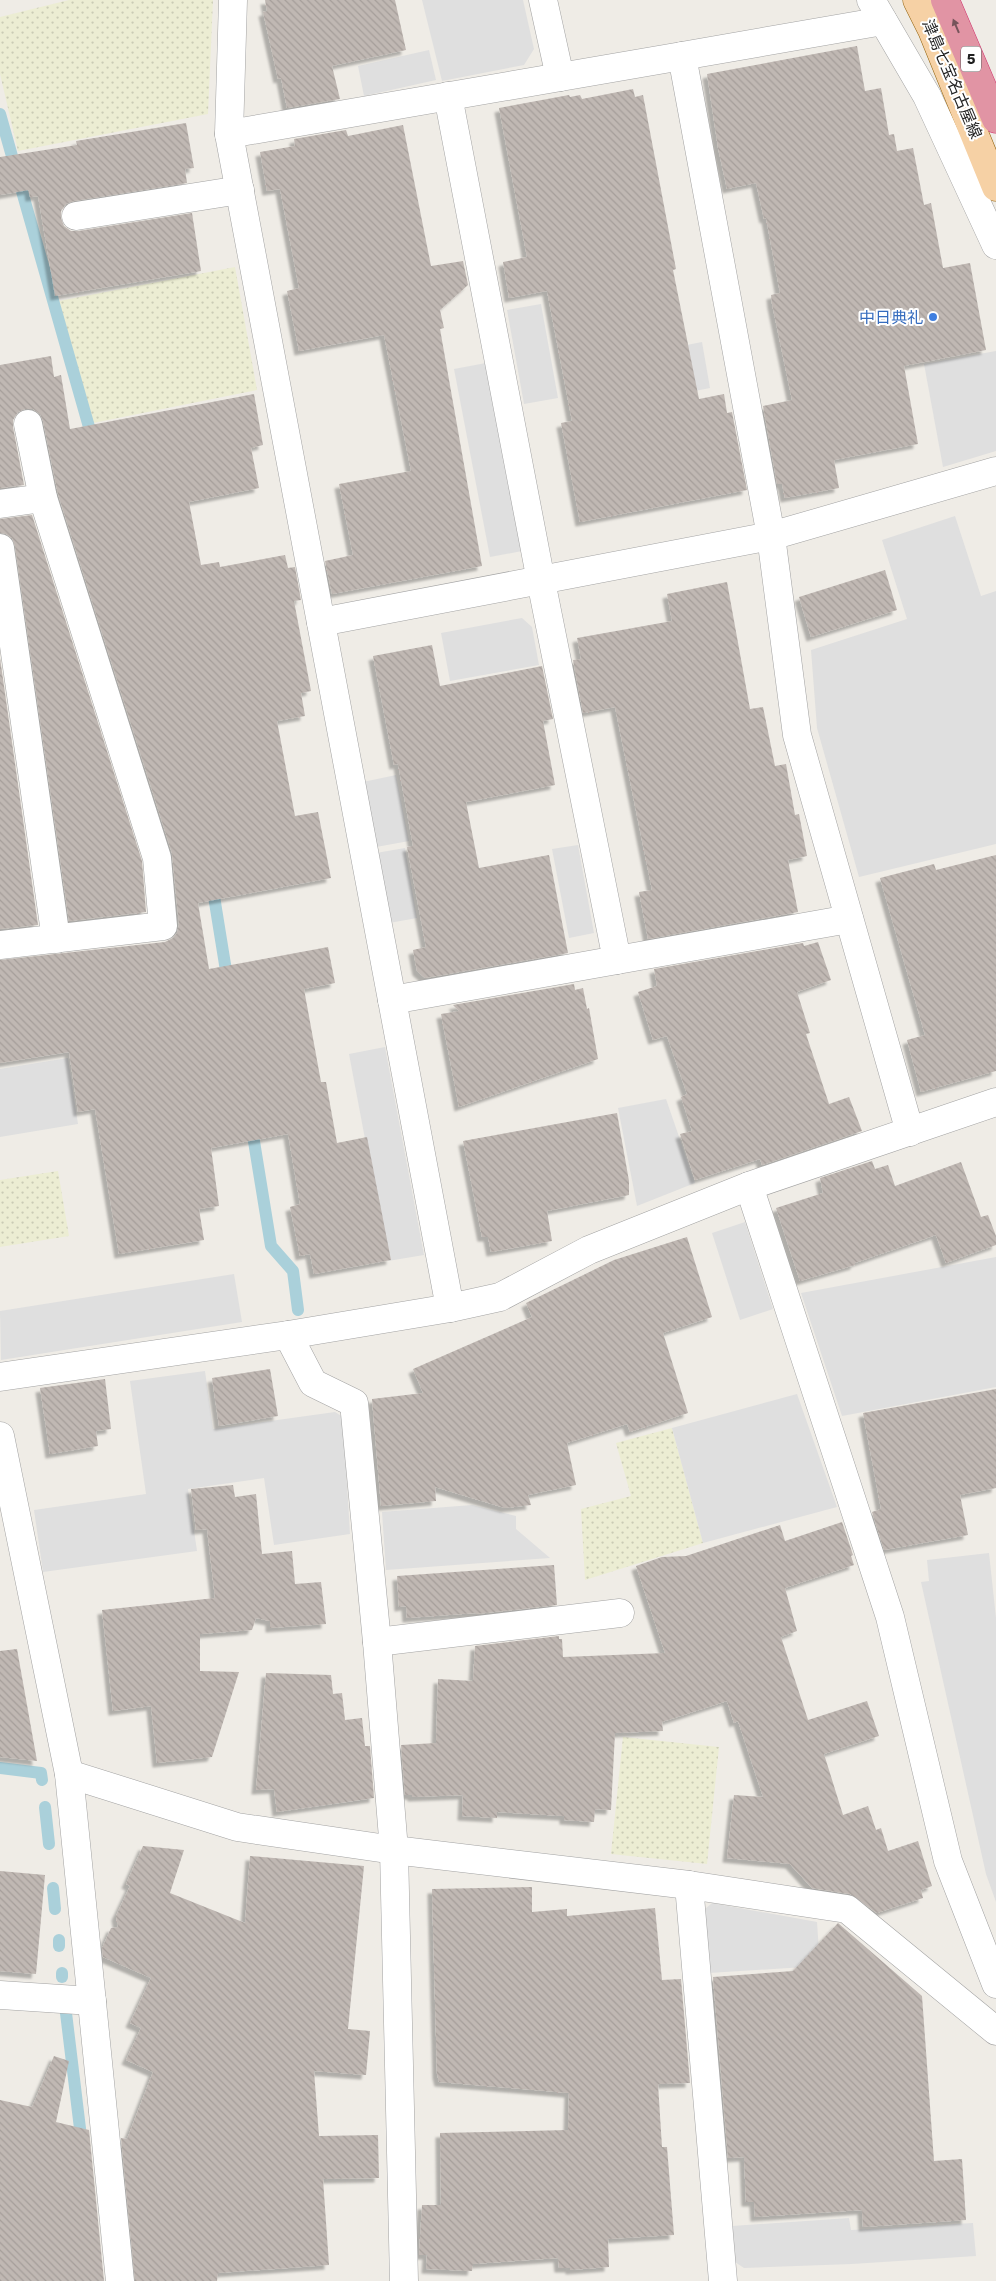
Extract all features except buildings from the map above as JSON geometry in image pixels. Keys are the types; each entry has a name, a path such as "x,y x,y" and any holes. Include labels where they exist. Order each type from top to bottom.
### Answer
{"highway":[{"name":"5","path":"945,0 996,119"}],"main road":[{"name":"津島七宝名古屋線","path":"917,0 932,30 993,179"}],"street":[{"path":"233,0 229,134 450,1308"},
{"path":"543,0 560,77"},
{"path":"229,134 682,56 877,10 927,96 996,245"},
{"path":"682,56 771,536 797,735 910,1132"},
{"path":"448,96 541,581 617,960"},
{"path":"76,216 240,190"},
{"path":"0,945 163,926 157,858 43,498 28,424"},
{"path":"321,622 771,536 996,471"},
{"path":"0,504 43,498"},
{"path":"0,548 56,938"},
{"path":"392,1000 850,918"},
{"path":"0,1377 288,1335 450,1308 500,1297 589,1250 749,1186 996,1102"},
{"path":"749,1186 890,1617 948,1861 996,1984"},
{"path":"288,1335 313,1383 354,1403 377,1642 394,1850 404,2281"},
{"path":"0,1436 3,1466 69,1774 120,2281"},
{"path":"377,1642 620,1613"},
{"path":"69,1774 237,1827 394,1850 689,1885 847,1909 996,2031"},
{"path":"689,1885 723,2281"},
{"path":"0,1994 92,2000"}],"green space":[{"path":"69,0 213,0 208,114 18,151 0,74 0,17"},
{"path":"235,267 257,390 93,423 59,301"},
{"path":"58,1171 69,1236 0,1247 0,1180"},
{"path":"672,1428 703,1543 585,1580 581,1509 631,1496 616,1443"},
{"path":"623,1737 719,1747 707,1864 611,1854"}],"shaded area":[{"path":"422,0 523,0 534,49 524,65 442,81"},
{"path":"429,50 436,80 364,96 358,66"},
{"path":"541,304 558,398 524,404 507,310"},
{"path":"702,342 710,388 659,398 650,352"},
{"path":"996,351 996,451 943,467 924,364"},
{"path":"486,363 522,551 490,557 454,369"},
{"path":"955,516 981,596 996,591 996,844 859,877 817,728 811,650 907,619 882,540"},
{"path":"522,618 532,627 539,665 450,681 441,633"},
{"path":"396,775 409,841 376,847 363,782"},
{"path":"578,845 594,933 569,938 552,849"},
{"path":"405,848 417,918 389,923 376,853"},
{"path":"385,1047 424,1255 388,1261 349,1054"},
{"path":"68,1058 78,1124 0,1137 0,1069"},
{"path":"666,1099 695,1183 637,1206 618,1108"},
{"path":"745,1222 773,1309 740,1320 712,1233"},
{"path":"996,1257 996,1387 842,1416 801,1293"},
{"path":"234,1274 242,1322 1,1360 0,1311"},
{"path":"205,1371 213,1429 335,1412 343,1417 350,1534 274,1545 264,1478 188,1489 197,1551 43,1572 34,1510 146,1494 130,1381"},
{"path":"797,1394 837,1507 703,1543 672,1428"},
{"path":"472,1505 516,1516 516,1529 550,1558 386,1570 382,1512"},
{"path":"989,1553 996,1618 996,1902 986,1874 921,1582 929,1581 927,1560"},
{"path":"712,1903 817,1922 820,1966 709,1973 705,1909"},
{"path":"849,2218 851,2230 973,2223 976,2256 852,2264 744,2268 735,2262 732,2226"}],"waterway":[{"path":"0,114 93,441"},
{"path":"212,884 228,983"},
{"path":"251,1123 271,1246 293,1271 298,1310"},
{"path":"0,1768 41,1773 42,1780"},
{"path":"45,1807 49,1844"},
{"path":"53,1888 55,1909"},
{"path":"59,1940 59,1946"},
{"path":"66,2013 82,2145"}],"place":[{"name":"中日典礼","path":"933,317"}]}
